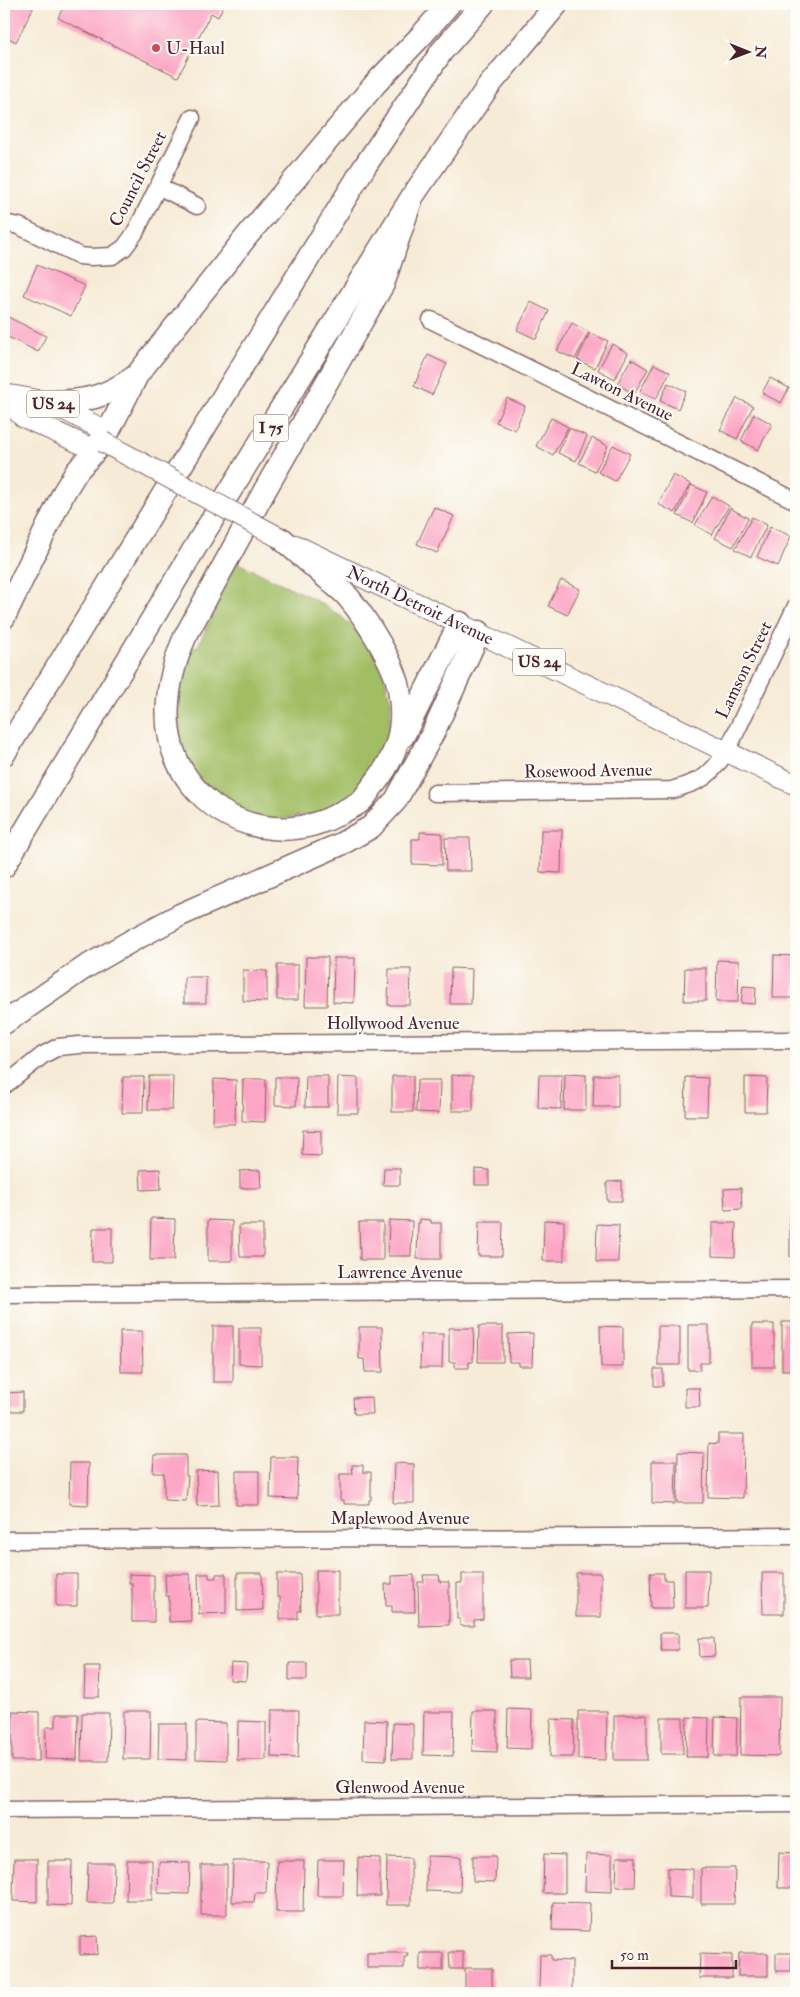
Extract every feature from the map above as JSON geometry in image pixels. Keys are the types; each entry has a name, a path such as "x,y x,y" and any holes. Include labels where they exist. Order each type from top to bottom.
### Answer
{"highway":[{"path":"4,618 64,492 77,471 104,442 137,375 235,251 376,83 449,4"},
{"path":"4,754 365,166 442,51 483,4"},
{"name":"I 75","path":"4,866 199,541 412,197 488,87 557,4"},
{"path":"412,197 383,284 269,482 185,637 175,661 169,684 167,714 170,744 181,770 199,794 216,809 237,820 269,829 299,828 329,820 360,802 380,777 469,628"},
{"path":"49,402 69,402 95,398 119,388 137,375"},
{"path":"282,540 347,596 374,634 389,662 399,687 402,715 396,751"},
{"path":"4,1023 76,974 133,940 180,915 341,844 371,827 396,800 433,733 469,628"}],"main road":[{"name":"North Detroit Avenue","path":"4,396 49,402 98,426 104,442 282,540 796,784"},
{"name":"North Detroit Avenue","path":"4,396 22,417 88,447 104,442"}],"street":[{"name":"Council Street","path":"4,223 19,226 80,256 112,256 124,248 135,233 192,118"},
{"path":"158,186 198,206"},
{"name":"Lawton Avenue","path":"431,320 796,501"},
{"name":"Lamson Street","path":"727,751 796,606"},
{"name":"Rosewood Avenue","path":"436,793 672,790 696,783 713,772 727,751"},
{"name":"Hollywood Avenue","path":"4,1086 44,1055 58,1047 79,1045 796,1040"},
{"name":"Lawrence Avenue","path":"4,1294 796,1289"},
{"name":"Maplewood Avenue","path":"4,1540 796,1536"},
{"name":"Glenwood Avenue","path":"4,1810 796,1804"}],"green space":[{"path":"236,562 312,598 342,617 370,645 384,676 391,703 389,736 375,767 354,795 330,811 275,820 236,812 210,795 180,745 177,677 190,648 198,646"}],"building":[{"path":"4,4 35,4 16,42 4,35"},
{"name":"U-Haul","path":"65,4 224,4 218,17 211,13 178,77 58,18"},
{"path":"37,265 85,286 71,316 24,295"},
{"path":"531,302 549,311 536,339 517,330"},
{"path":"4,315 46,336 38,352 4,335"},
{"path":"572,323 589,332 575,359 557,351"},
{"path":"590,333 608,341 595,368 577,360"},
{"path":"612,344 628,353 615,379 598,370"},
{"path":"428,355 447,364 432,395 414,386"},
{"path":"631,359 648,369 634,394 617,384"},
{"path":"654,364 670,372 656,399 640,391"},
{"path":"770,378 789,388 781,403 762,393"},
{"path":"668,383 686,391 678,409 660,401"},
{"path":"507,398 525,406 515,430 496,422"},
{"path":"737,398 753,406 737,439 720,430"},
{"path":"754,414 772,424 758,450 741,441"},
{"path":"551,418 568,427 553,455 536,446"},
{"path":"569,428 587,436 576,461 558,453"},
{"path":"592,438 608,446 595,471 579,463"},
{"path":"613,445 630,454 615,481 598,472"},
{"path":"673,475 690,484 675,513 658,504"},
{"path":"691,485 707,492 693,523 677,515"},
{"path":"712,496 729,506 712,535 695,525"},
{"path":"434,507 454,516 437,553 417,544"},
{"path":"730,508 748,518 733,547 715,538"},
{"path":"752,517 767,525 751,557 735,549"},
{"path":"770,527 791,536 778,566 757,557"},
{"path":"561,580 580,589 567,615 548,606"},
{"path":"541,830 562,830 561,873 540,872"},
{"path":"420,832 442,833 442,865 412,864 412,839 420,839"},
{"path":"445,838 470,838 471,871 446,871"},
{"path":"774,955 796,956 796,998 773,998"},
{"path":"306,957 328,957 327,1006 305,1006"},
{"path":"334,958 355,958 354,1003 333,1002"},
{"path":"717,960 739,961 738,1002 716,1002"},
{"path":"277,965 298,965 298,1000 277,1000"},
{"path":"451,968 472,969 471,1004 450,1004"},
{"path":"685,968 706,968 706,1001 684,1001"},
{"path":"389,969 411,969 410,1005 388,1005"},
{"path":"243,970 267,971 267,1002 243,1001"},
{"path":"184,977 206,977 206,1003 184,1003"},
{"path":"743,986 756,987 755,1004 741,1003"},
{"path":"565,1074 586,1075 586,1110 564,1110"},
{"path":"452,1075 473,1076 473,1111 452,1111"},
{"path":"539,1075 562,1075 561,1109 538,1108"},
{"path":"594,1075 618,1075 618,1107 593,1107"},
{"path":"149,1076 173,1076 172,1110 148,1110"},
{"path":"306,1076 328,1076 328,1107 305,1107"},
{"path":"392,1076 413,1076 413,1112 392,1112"},
{"path":"123,1077 144,1077 143,1113 122,1113"},
{"path":"275,1077 297,1077 296,1106 275,1105"},
{"path":"338,1077 358,1078 358,1113 337,1113"},
{"path":"686,1077 708,1078 707,1116 685,1116"},
{"path":"745,1077 767,1078 766,1112 745,1112"},
{"path":"214,1079 236,1080 235,1124 213,1124"},
{"path":"243,1079 266,1079 265,1122 242,1121"},
{"path":"417,1080 440,1080 439,1113 416,1112"},
{"path":"303,1130 321,1131 321,1156 302,1155"},
{"path":"384,1168 400,1168 400,1185 383,1185"},
{"path":"160,1169 161,1189 141,1190 140,1170"},
{"path":"475,1169 489,1170 489,1185 475,1185"},
{"path":"260,1170 261,1188 240,1188 240,1171"},
{"path":"622,1181 622,1201 607,1201 607,1182"},
{"path":"741,1188 742,1209 725,1210 724,1189"},
{"path":"790,1215 796,1215 796,1257 790,1257"},
{"path":"151,1218 175,1219 174,1260 150,1260"},
{"path":"420,1219 431,1220 431,1223 441,1223 441,1259 417,1259 418,1223 420,1223"},
{"path":"208,1220 232,1221 232,1261 208,1261"},
{"path":"389,1220 412,1221 411,1256 388,1256"},
{"path":"544,1220 564,1221 564,1261 543,1261"},
{"path":"359,1222 383,1222 383,1260 360,1260"},
{"path":"479,1222 503,1222 502,1256 478,1256"},
{"path":"712,1223 736,1223 735,1257 712,1256"},
{"path":"597,1224 619,1225 618,1262 596,1262"},
{"path":"239,1225 263,1225 263,1257 240,1257"},
{"path":"93,1228 112,1228 112,1262 92,1262"},
{"path":"782,1322 796,1322 796,1370 782,1370"},
{"path":"752,1324 774,1324 774,1367 752,1367"},
{"path":"688,1325 709,1325 709,1363 700,1363 700,1370 688,1370"},
{"path":"213,1326 233,1326 233,1382 213,1382"},
{"path":"479,1326 503,1326 503,1362 478,1362"},
{"path":"600,1326 623,1327 623,1367 601,1367"},
{"path":"658,1326 680,1326 680,1365 658,1365"},
{"path":"359,1327 382,1327 383,1372 365,1372 364,1359 359,1359"},
{"path":"239,1328 261,1328 261,1365 239,1364"},
{"path":"449,1328 474,1328 473,1362 469,1362 469,1368 455,1368 455,1362 449,1362"},
{"path":"120,1331 142,1331 143,1372 121,1372"},
{"path":"533,1333 532,1366 519,1366 519,1362 509,1362 508,1334"},
{"path":"421,1334 443,1334 442,1368 420,1368"},
{"path":"654,1369 663,1369 663,1386 654,1386"},
{"path":"685,1388 699,1388 700,1407 685,1407"},
{"path":"23,1392 23,1411 7,1411 6,1393"},
{"path":"372,1397 373,1414 354,1414 353,1398"},
{"path":"718,1434 744,1434 743,1498 708,1497 709,1443 718,1444"},
{"path":"678,1452 704,1453 703,1503 677,1503"},
{"path":"154,1455 186,1455 186,1476 188,1476 186,1501 164,1500 164,1473 153,1473"},
{"path":"271,1457 298,1457 297,1499 270,1498"},
{"path":"652,1461 676,1461 675,1504 652,1503"},
{"path":"70,1463 89,1463 88,1505 69,1504"},
{"path":"394,1463 414,1464 414,1503 393,1503"},
{"path":"352,1465 363,1465 363,1472 371,1472 371,1500 369,1500 369,1504 344,1504 344,1500 340,1500 340,1474 353,1474"},
{"path":"218,1470 219,1505 197,1506 196,1471"},
{"path":"236,1471 259,1471 259,1505 236,1505"},
{"path":"316,1570 338,1570 338,1614 316,1614"},
{"path":"685,1570 709,1570 708,1608 685,1608"},
{"path":"237,1573 262,1573 263,1610 237,1611"},
{"path":"576,1573 601,1573 601,1617 576,1617"},
{"path":"650,1573 664,1573 664,1580 672,1580 673,1608 651,1608"},
{"path":"762,1573 784,1573 784,1614 763,1614"},
{"path":"56,1574 77,1574 77,1606 56,1606"},
{"path":"129,1574 154,1575 154,1622 132,1622 132,1583 129,1583"},
{"path":"165,1574 190,1574 191,1621 169,1622 169,1596 166,1596"},
{"path":"198,1574 209,1574 209,1578 216,1578 216,1574 226,1574 226,1613 199,1614"},
{"path":"277,1574 300,1574 301,1611 298,1611 298,1619 280,1619 280,1597 277,1597"},
{"path":"462,1574 483,1574 483,1619 474,1620 474,1626 460,1626 460,1619 457,1619 457,1583 462,1583"},
{"path":"414,1575 415,1612 392,1612 392,1606 386,1606 385,1584 392,1584 392,1576"},
{"path":"423,1575 439,1575 440,1582 449,1582 449,1625 419,1626 418,1582 424,1582"},
{"path":"660,1633 678,1633 678,1650 661,1650"},
{"path":"699,1638 714,1638 715,1656 700,1657"},
{"path":"509,1660 527,1660 528,1677 510,1677"},
{"path":"231,1663 247,1664 246,1681 230,1680"},
{"path":"289,1663 307,1663 307,1680 289,1680"},
{"path":"85,1666 100,1666 99,1697 84,1697"},
{"path":"741,1697 780,1697 779,1756 740,1755"},
{"path":"508,1709 532,1710 531,1749 507,1748"},
{"path":"272,1710 299,1710 298,1758 271,1757"},
{"path":"12,1711 39,1712 39,1761 12,1761"},
{"path":"124,1711 151,1711 150,1759 123,1759"},
{"path":"473,1711 497,1711 497,1752 472,1751"},
{"path":"578,1711 607,1711 606,1760 578,1759"},
{"path":"424,1712 454,1712 453,1756 423,1755"},
{"path":"82,1713 109,1713 108,1761 81,1761"},
{"path":"56,1714 78,1714 77,1760 45,1759 46,1727 56,1727"},
{"path":"614,1715 647,1715 647,1760 614,1760"},
{"path":"687,1717 709,1718 708,1757 686,1757"},
{"path":"715,1717 737,1718 736,1756 714,1756"},
{"path":"661,1718 683,1718 683,1754 661,1754"},
{"path":"551,1719 574,1720 573,1757 550,1757"},
{"path":"364,1720 387,1721 386,1760 363,1759"},
{"path":"238,1721 266,1722 266,1760 237,1760"},
{"path":"196,1722 226,1723 226,1760 196,1759"},
{"path":"393,1723 413,1724 413,1759 392,1759"},
{"path":"159,1724 187,1724 187,1760 158,1759"},
{"path":"779,1852 796,1853 796,1888 778,1888"},
{"path":"544,1854 565,1855 565,1893 543,1893"},
{"path":"586,1854 612,1855 612,1892 585,1891"},
{"path":"427,1856 461,1857 460,1892 426,1891"},
{"path":"473,1856 496,1856 495,1882 473,1881"},
{"path":"358,1857 380,1858 380,1896 357,1896"},
{"path":"387,1857 411,1858 411,1905 386,1905"},
{"path":"617,1857 636,1857 635,1887 616,1887"},
{"path":"14,1859 37,1859 37,1902 13,1901"},
{"path":"127,1860 152,1860 152,1900 126,1900"},
{"path":"318,1860 344,1860 343,1896 317,1896"},
{"path":"48,1861 72,1861 71,1906 48,1905"},
{"path":"233,1861 267,1861 266,1893 255,1893 254,1902 232,1902"},
{"path":"277,1861 304,1861 303,1912 276,1912"},
{"path":"159,1862 190,1863 189,1894 158,1893"},
{"path":"88,1863 114,1863 113,1903 87,1903"},
{"path":"201,1865 227,1865 227,1915 201,1915"},
{"path":"668,1868 693,1869 693,1898 668,1897"},
{"path":"701,1868 735,1868 734,1904 701,1904"},
{"path":"553,1902 590,1903 589,1931 552,1930"},
{"path":"97,1936 98,1954 80,1955 80,1937"},
{"path":"449,1952 463,1952 463,1969 450,1969"},
{"path":"367,1953 408,1953 407,1957 404,1957 404,1968 367,1968"},
{"path":"420,1953 443,1953 443,1970 420,1970"},
{"path":"739,1953 768,1953 768,1976 738,1976"},
{"path":"776,1953 791,1953 791,1971 776,1971"},
{"path":"700,1954 732,1955 732,1978 699,1978"},
{"path":"540,1955 551,1955 551,1960 572,1961 572,1990 539,1990"},
{"path":"465,1968 492,1968 492,1992 465,1992"}],"place":[{"name":"U-Haul","path":"156,48"}]}
